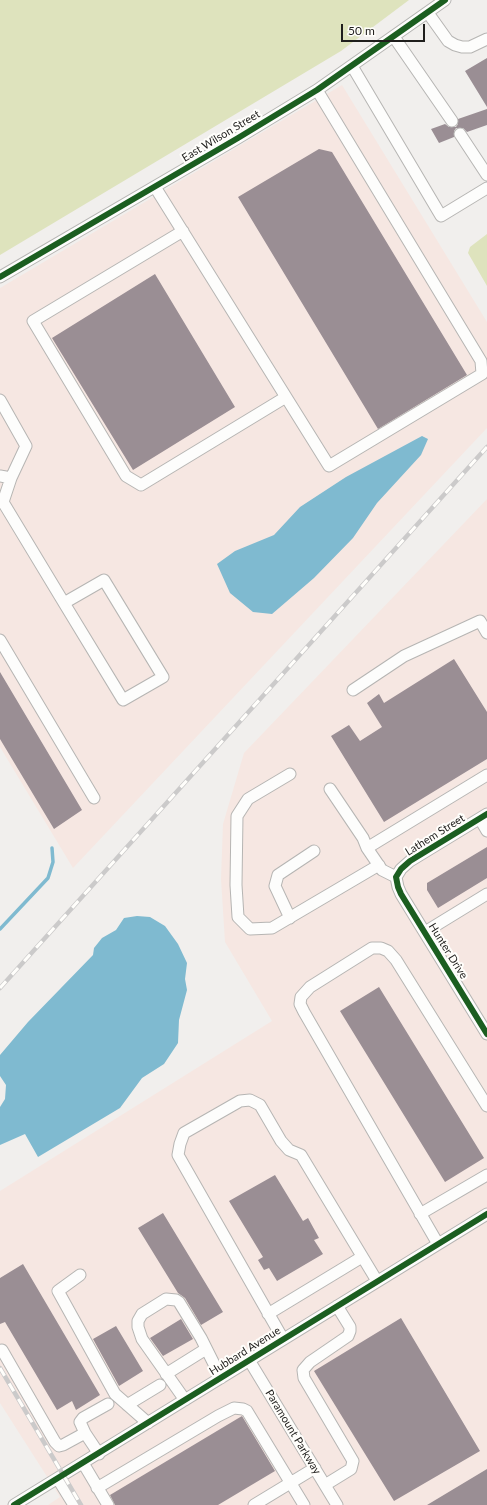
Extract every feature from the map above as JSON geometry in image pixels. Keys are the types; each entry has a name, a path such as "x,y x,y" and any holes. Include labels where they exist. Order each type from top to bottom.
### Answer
{"street":[{"name":"East Wilson Street","path":"0,277 155,187 317,90 445,0"},
{"path":"428,13 448,41 455,45 470,47 487,39"},
{"path":"394,37 452,121"},
{"path":"352,66 441,216 487,188"},
{"path":"155,187 329,466 482,374 481,360 317,90"},
{"path":"460,134 487,175"},
{"path":"183,231 33,321 126,476 141,485 286,397"},
{"path":"0,400 26,446 5,477 3,502 64,603 123,700 163,677 104,580 64,603"},
{"path":"353,690 404,656 480,621 487,633"},
{"path":"0,640 94,798"},
{"path":"290,774 248,799 237,816 236,885 238,917 250,929 272,928 379,865"},
{"path":"367,848 487,775"},
{"path":"330,789 363,838 367,848 382,870 396,877"},
{"path":"483,816 487,831"},
{"name":"Lathem Street","path":"396,877 410,861 483,816"},
{"path":"290,918 275,886 278,875 314,851"},
{"name":"Hunter Drive","path":"396,877 401,894 487,1033"},
{"path":"425,932 487,894"},
{"path":"438,1244 304,1012 300,1004 301,997 310,987 372,948 381,948 388,951 396,960 487,1106"},
{"path":"283,1339 178,1155 184,1133 240,1101 250,1100 260,1105 281,1141 290,1150 301,1155 377,1281"},
{"path":"420,1214 487,1175"},
{"name":"Hubbard Avenue","path":"14,1505 487,1214"},
{"path":"268,1314 362,1256"},
{"path":"80,1275 58,1291 115,1394 148,1423"},
{"path":"185,1400 142,1339 138,1327 138,1321 142,1314 166,1299 176,1300 206,1349 220,1378"},
{"path":"325,1485 351,1468 353,1461 304,1378 303,1370 310,1362 348,1336 350,1327 336,1306"},
{"path":"166,1374 206,1349"},
{"path":"2,1350 55,1442 59,1446 85,1433"},
{"name":"Paramount Parkway","path":"249,1360 337,1505"},
{"path":"127,1405 160,1385"},
{"path":"99,1454 85,1433 80,1422 83,1418 108,1404"},
{"path":"97,1488 234,1408 247,1411 304,1505"},
{"path":"83,1463 108,1505"},
{"path":"254,1505 315,1468"},
{"path":"58,1479 74,1505"}],"shaded area":[{"path":"342,85 487,322 487,428 73,868 0,747 0,288"},
{"path":"487,499 487,1505 48,1505 60,1497 0,1403 0,1191 272,1021 225,942 221,879 223,824 244,753"}],"green space":[{"path":"0,0 409,0 341,51 0,255"},
{"path":"487,234 487,286 468,253 470,247"}],"water":[{"path":"422,436 428,439 421,455 377,503 353,538 314,578 272,614 253,612 230,593 217,564 235,551 274,535 300,507 346,477"},
{"path":"137,916 150,917 165,926 178,944 187,963 185,979 187,990 179,1020 178,1043 164,1064 142,1078 120,1108 38,1157 25,1134 0,1145 0,1107 5,1099 6,1085 0,1076 0,1055 28,1022 93,955 94,948 102,938 116,930 124,918"}],"building":[{"path":"487,58 487,107 465,71"},
{"path":"487,109 487,125 467,132 463,128 456,128 454,131 454,137 439,143 431,129 445,124 449,127 456,127 458,124 458,119"},
{"path":"319,149 332,152 467,375 378,429 238,197"},
{"path":"155,274 235,407 133,470 52,338"},
{"path":"454,659 487,712 487,759 384,822 331,736 349,725 360,741 382,727 367,703 379,694 384,703"},
{"path":"0,672 82,810 54,829 0,739"},
{"path":"487,847 487,878 438,908 427,890 427,883"},
{"path":"379,987 484,1158 445,1182 340,1011"},
{"path":"275,1175 303,1221 308,1218 319,1238 314,1240 323,1254 277,1281 269,1268 264,1270 258,1260 263,1257 229,1201"},
{"path":"163,1213 223,1312 201,1325 185,1298 178,1293 138,1228"},
{"path":"23,1264 100,1395 76,1410 72,1401 57,1410 5,1322 0,1324 0,1278"},
{"path":"401,1318 480,1451 394,1501 314,1371"},
{"path":"181,1319 193,1339 163,1356 150,1338"},
{"path":"116,1326 143,1371 119,1386 93,1339"},
{"path":"242,1416 275,1471 218,1505 115,1505 110,1495"},
{"path":"487,1469 487,1505 427,1505"}],"waterway":[{"path":"0,929 48,878 53,862 52,848"}],"railway":[{"path":"0,988 487,447"},
{"path":"0,1368 81,1505"}],"cycle path":[{"path":"0,277 238,138 317,90 445,0"},
{"path":"487,814 410,861 401,869 396,877 401,894 487,1034"},
{"path":"14,1505 487,1214"}]}
